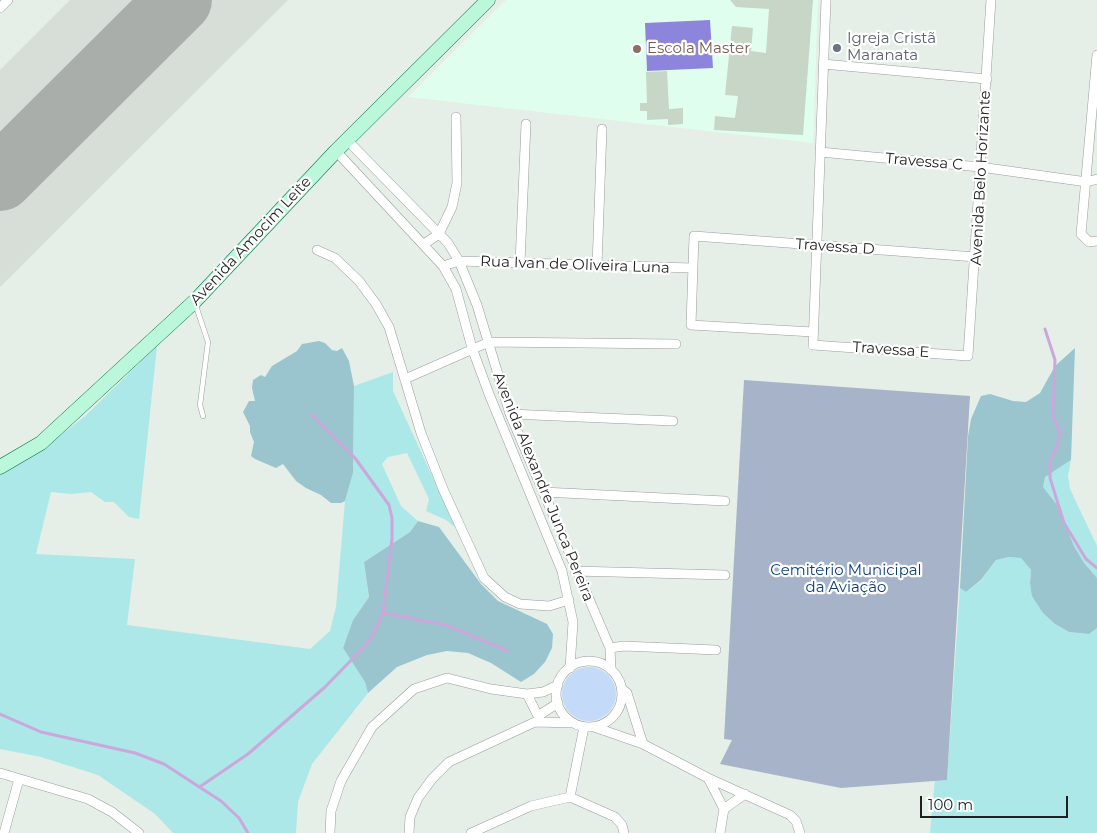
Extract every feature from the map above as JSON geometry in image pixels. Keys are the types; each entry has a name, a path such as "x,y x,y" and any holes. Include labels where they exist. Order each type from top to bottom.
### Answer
{"street":[{"path":"0,8 8,0"},
{"name":"Avenida Amocim Leite","path":"0,467 41,443 195,302 336,151 488,0"},
{"path":"692,268 690,325 813,332 818,245 826,0"},
{"name":"Avenida Belo Horizante","path":"968,356 976,257 991,0"},
{"path":"1093,241 1082,234 1097,55"},
{"path":"823,64 987,78"},
{"path":"424,244 439,234 452,207 457,183 456,117"},
{"path":"520,263 526,124"},
{"path":"597,266 602,129"},
{"name":"Avenida Alexandre Junca Pereira","path":"347,140 439,234 459,261 489,342 494,367 510,414 575,571 610,648 611,670"},
{"name":"Avenida Alexandre Junca Pereira","path":"336,151 424,244 443,266 456,289 472,348 562,572 573,622 570,668"},
{"name":"Travessa C","path":"820,152 980,167 1087,182"},
{"path":"1087,182 1097,179"},
{"name":"Travessa D","path":"692,268 694,236 976,257"},
{"path":"318,250 335,258 359,281 376,304 389,327 421,433 443,489 484,578 505,597 520,604 549,606 569,600"},
{"name":"Rua Ivan de Oliveira Luna","path":"443,266 459,261 692,268"},
{"name":"Travessa E","path":"813,332 813,345 968,356"},
{"path":"404,379 489,342 676,344"},
{"path":"510,414 673,421"},
{"path":"543,492 726,501"},
{"path":"575,571 725,575"},
{"path":"610,648 624,646 716,650"},
{"path":"330,833 331,811 341,781 372,727 414,689 447,678 491,690 526,694 543,692 558,685 570,668 590,662 611,670 616,675 627,694 643,744"},
{"path":"558,685 558,703 562,712 573,722"},
{"path":"539,718 573,722 584,727 602,725 614,716 621,703 622,688"},
{"path":"526,694 539,718"},
{"path":"409,833 410,817 418,798 432,779 449,762 539,718 558,703"},
{"path":"570,797 584,727"},
{"path":"594,727 643,744 708,778 790,815 796,821 800,833"},
{"path":"0,774 88,799 118,816 139,833"},
{"path":"708,778 724,809 720,833"},
{"path":"4,833 19,779"},
{"path":"724,809 745,794"},
{"path":"471,833 531,806 570,797 615,817 622,824 624,833"}],"lane":[{"path":"195,302 208,342 200,405 203,416"}],"shaded area":[{"path":"70,0 288,0 0,287 0,70"},
{"name":"Escola Master","path":"506,0 818,0 813,143 408,97"},
{"path":"710,20 713,68 647,71 645,23"},
{"path":"319,341 325,343 332,350 337,351 342,348 349,361 354,386 353,473 345,501 341,503 331,503 321,495 306,488 296,481 283,464 276,468 251,456 254,442 250,426 243,412 249,401 255,401 252,388 253,380 261,375 265,377 272,366 297,351 302,344"},
{"path":"157,346 139,519 129,517 114,502 105,502 91,492 71,494 51,492 36,554 135,559 127,625 310,649 330,631 336,607 345,501 353,473 354,386 393,372 393,391 456,528 446,520 426,511 429,499 407,453 388,457 382,464 401,506 418,521 410,532 364,562 369,597 353,620 343,648 365,682 368,693 312,764 298,802 296,833 173,833 155,814 98,775 41,757 0,749 0,474 44,448 84,417"},
{"path":"1075,348 1071,460 1045,477 1043,487 1058,506 1074,546 1084,563 1097,578 1097,628 1089,634 1069,632 1055,624 1043,613 1032,596 1031,570 1021,558 1009,557 996,560 981,580 966,592 960,588 968,436 971,419 981,396 990,394 1013,401 1026,402 1040,393 1055,366"},
{"path":"1071,460 1068,476 1070,489 1097,546 1097,578 1084,564 1074,546 1058,506 1043,487 1044,477"},
{"path":"418,521 439,527 481,584 498,601 547,624 553,634 552,648 545,662 534,674 521,682 491,663 468,653 447,651 427,655 397,667 368,693 365,682 343,648 353,620 369,597 364,562 410,532"},
{"path":"1009,557 1021,558 1031,570 1030,583 1043,613 1055,624 1069,632 1089,634 1097,628 1097,833 930,833 935,779 947,779 960,588 966,592 981,581 996,560"},
{"path":"584,667 594,667 604,671 612,679 616,694 612,709 604,717 594,721 584,721 574,717 566,709 562,699 562,689 566,679 574,671"}],"green space":[{"name":"Cemitério Municipal da Aviação","path":"744,380 970,396 947,780 841,788 720,764 732,740 724,739"}],"building":[{"path":"730,0 813,0 803,135 714,130 715,116 735,118 738,96 725,95 732,26 753,28 751,51 766,53 769,9 736,7"},
{"path":"667,71 669,109 683,108 683,124 668,125 668,119 647,120 647,111 640,111 640,103 647,103 646,72"}],"waterway":[{"path":"1045,329 1055,360 1053,415 1060,433 1058,444 1050,461 1050,478 1064,523 1086,559 1097,568"},
{"path":"201,786 248,754 325,687 372,637 383,613 392,539 392,518 389,505 355,458 311,414"},
{"path":"383,613 446,625 508,651"},
{"path":"0,714 41,732 135,753 164,764 221,801 239,818 248,833"}],"runway":[{"path":"0,178 179,0"}],"place":[{"name":"Igreja Cristã Maranata","path":"837,48"},
{"name":"Escola Master","path":"637,49"}]}
